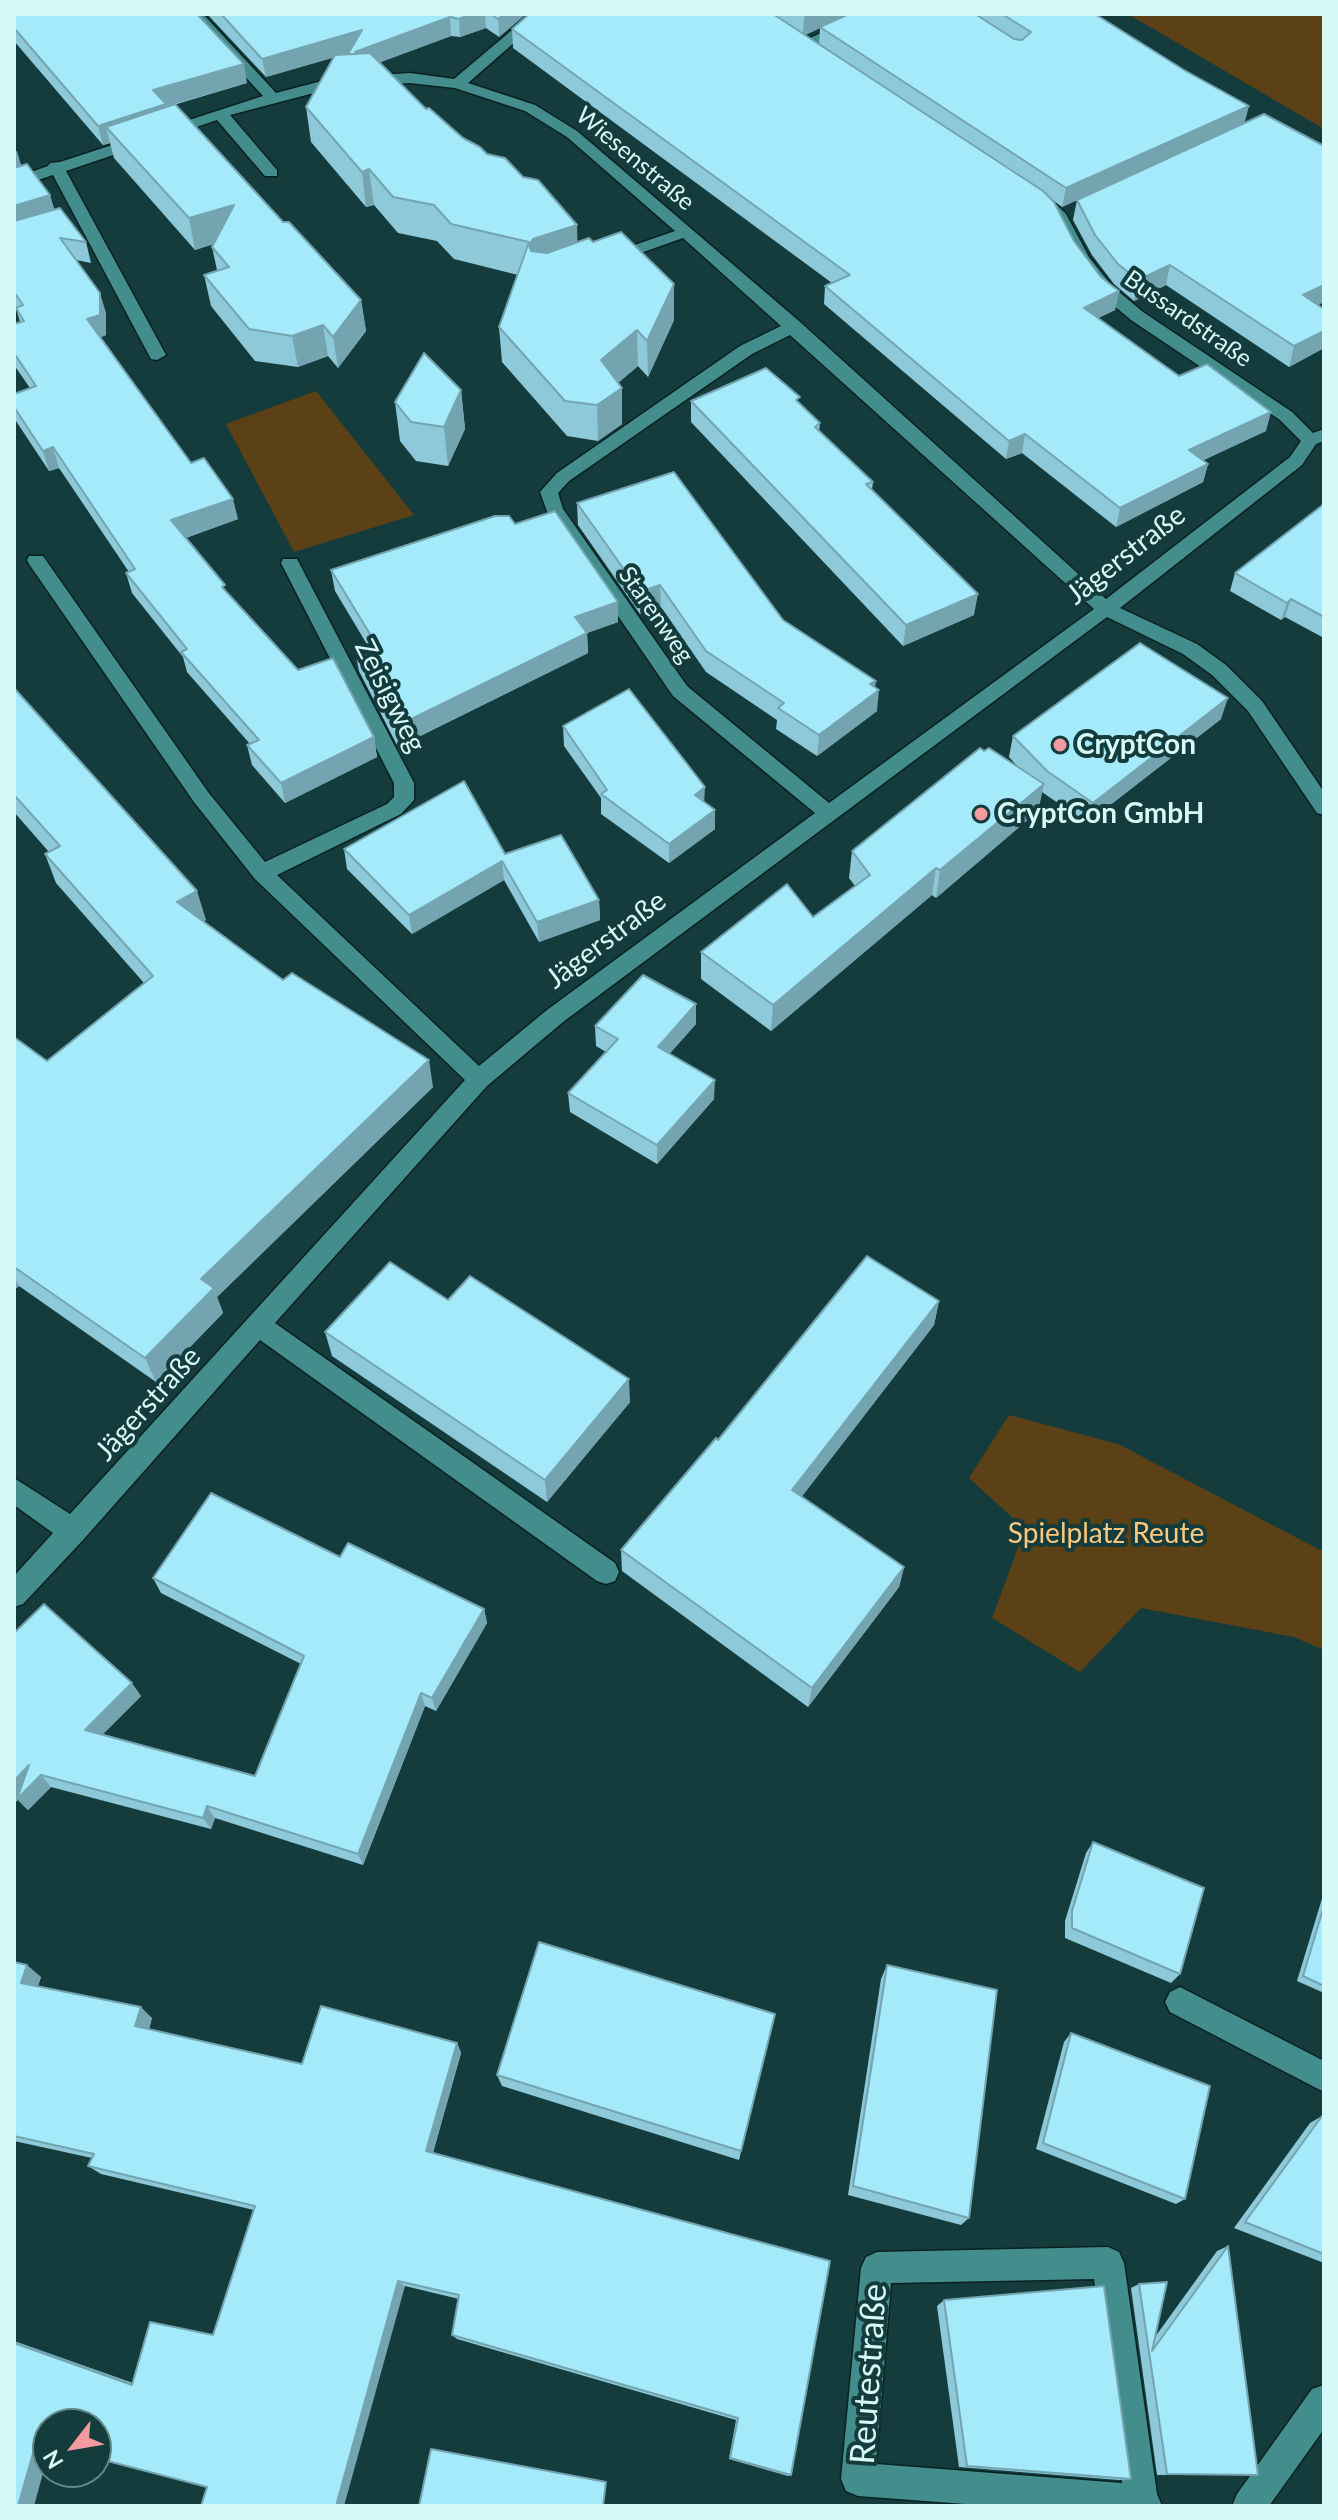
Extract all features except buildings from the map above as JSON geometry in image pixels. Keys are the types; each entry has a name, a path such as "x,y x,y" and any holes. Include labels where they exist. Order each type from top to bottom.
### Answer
{"street":[{"path":"195,14 272,97"},
{"path":"457,84 540,14"},
{"path":"802,45 874,14"},
{"name":"Wiesenstraße","path":"14,183 56,166 220,113 333,83 410,78 457,84 530,108 572,134 686,232 1106,609 1190,649 1219,670 1255,706 1324,808"},
{"path":"220,113 271,173"},
{"path":"56,166 75,217 157,355"},
{"name":"Bussardstraße","path":"1035,196 1068,214 1081,258 1106,290 1137,316 1317,438"},
{"path":"597,263 686,232"},
{"name":"Starenweg","path":"794,326 746,350 563,477 549,492 554,510 680,691 828,813"},
{"name":"Jägerstraße","path":"14,1595 479,1080 555,1016 1106,609 1296,461 1317,438"},
{"path":"36,560 201,797 262,873 479,1080"},
{"name":"Zeisigweg","path":"262,873 394,809 404,800 404,783 290,563"},
{"path":"259,1325 606,1572"},
{"path":"14,1490 74,1532"},
{"path":"1180,2002 1324,2077"},
{"name":"Reutestraße","path":"1108,2263 1143,2503 858,2479 877,2268 1108,2263"},
{"path":"1249,2506 1324,2401"}],"green space":[{"path":"1128,14 1324,14 1324,129"},
{"path":"316,391 414,515 294,552 226,424"},
{"name":"Spielplatz Reute","path":"1009,1415 1118,1444 1324,1552 1324,1650 1294,1637 1141,1608 1080,1672 992,1618 1025,1529 969,1478"}],"place":[{"name":"CryptCon","path":"1060,745"},
{"name":"CryptCon GmbH","path":"981,814"}]}
